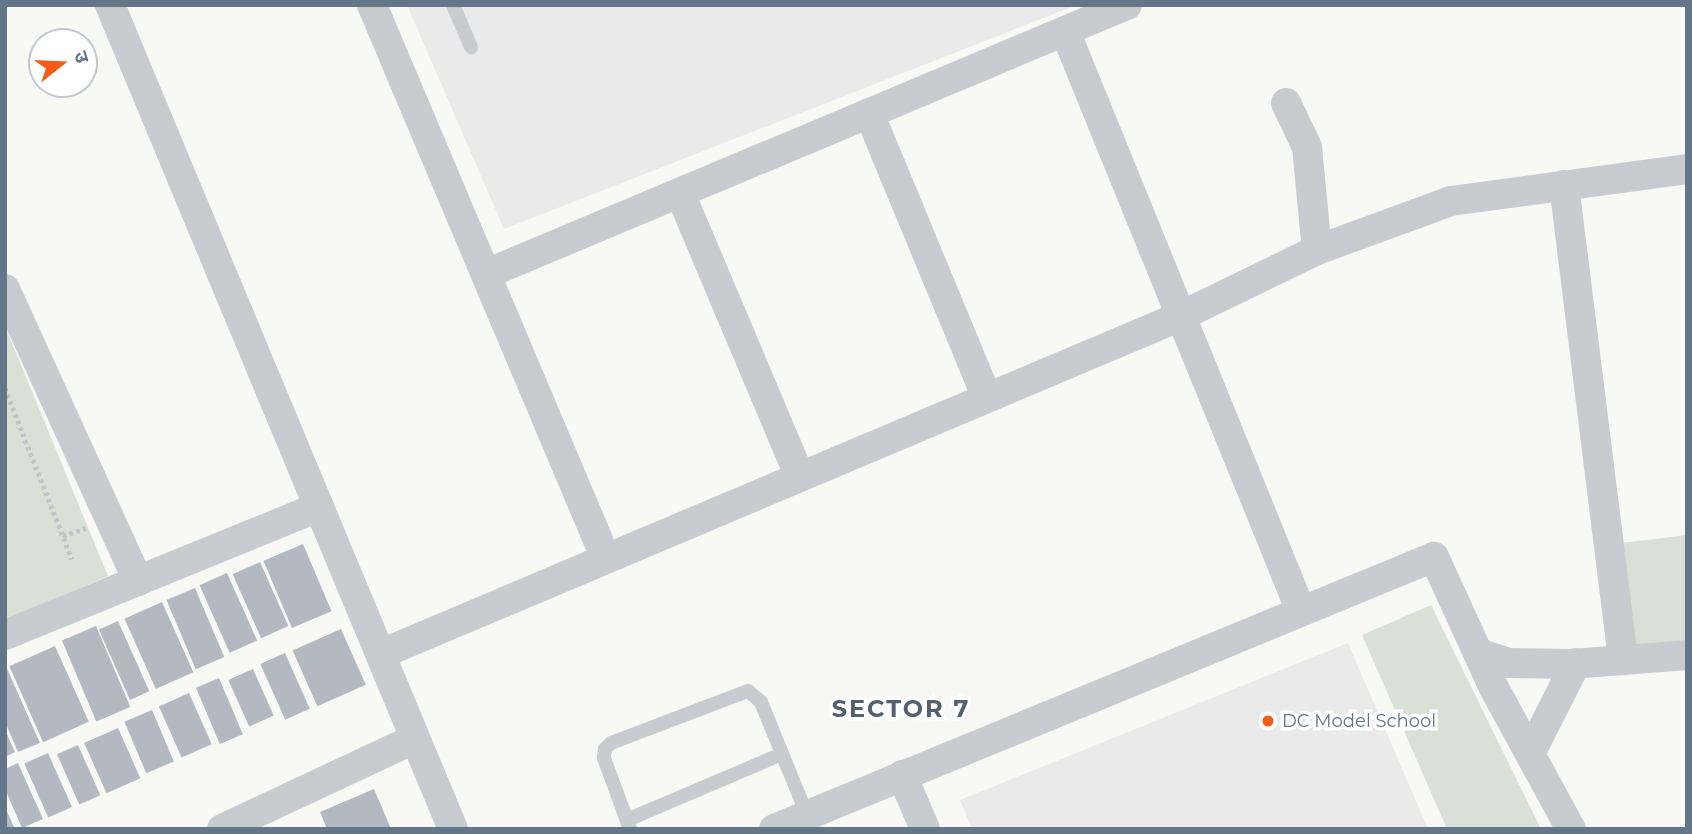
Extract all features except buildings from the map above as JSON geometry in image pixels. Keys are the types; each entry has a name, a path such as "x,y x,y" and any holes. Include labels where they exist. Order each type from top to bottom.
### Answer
{"street":[{"path":"110,5 453,829"},
{"path":"372,5 607,559"},
{"path":"486,274 1127,5"},
{"path":"1065,31 1301,611"},
{"path":"1286,103 1307,147 1317,250"},
{"path":"869,113 987,398"},
{"path":"381,654 1181,316 1317,250 1451,201 1687,169"},
{"path":"1564,185 1623,660"},
{"path":"680,192 800,477"},
{"path":"5,289 138,581"},
{"path":"5,635 319,507"},
{"path":"774,829 1434,556 1478,653 1571,829"},
{"path":"1478,653 1508,663 1576,663 1687,655"},
{"path":"1530,754 1576,663"},
{"path":"222,829 414,739"},
{"path":"902,775 925,829"}],"lane":[{"path":"453,5 471,47"},
{"path":"782,754 629,825 604,758 611,743 748,691 761,702 807,815"}],"path":[{"path":"5,388 72,559"}],"shaded area":[{"path":"407,5 1077,5 504,229"},
{"path":"5,326 108,576 5,620"},
{"path":"1687,535 1687,642 1634,648 1621,543"},
{"path":"1431,605 1541,829 1447,829 1362,635"},
{"name":"DC Model School","path":"1348,643 1428,829 972,829 960,800"}],"place":[{"name":"DC Model School","path":"1268,721"}],"district":[{"name":"SECTOR 7","path":"901,709"}]}
